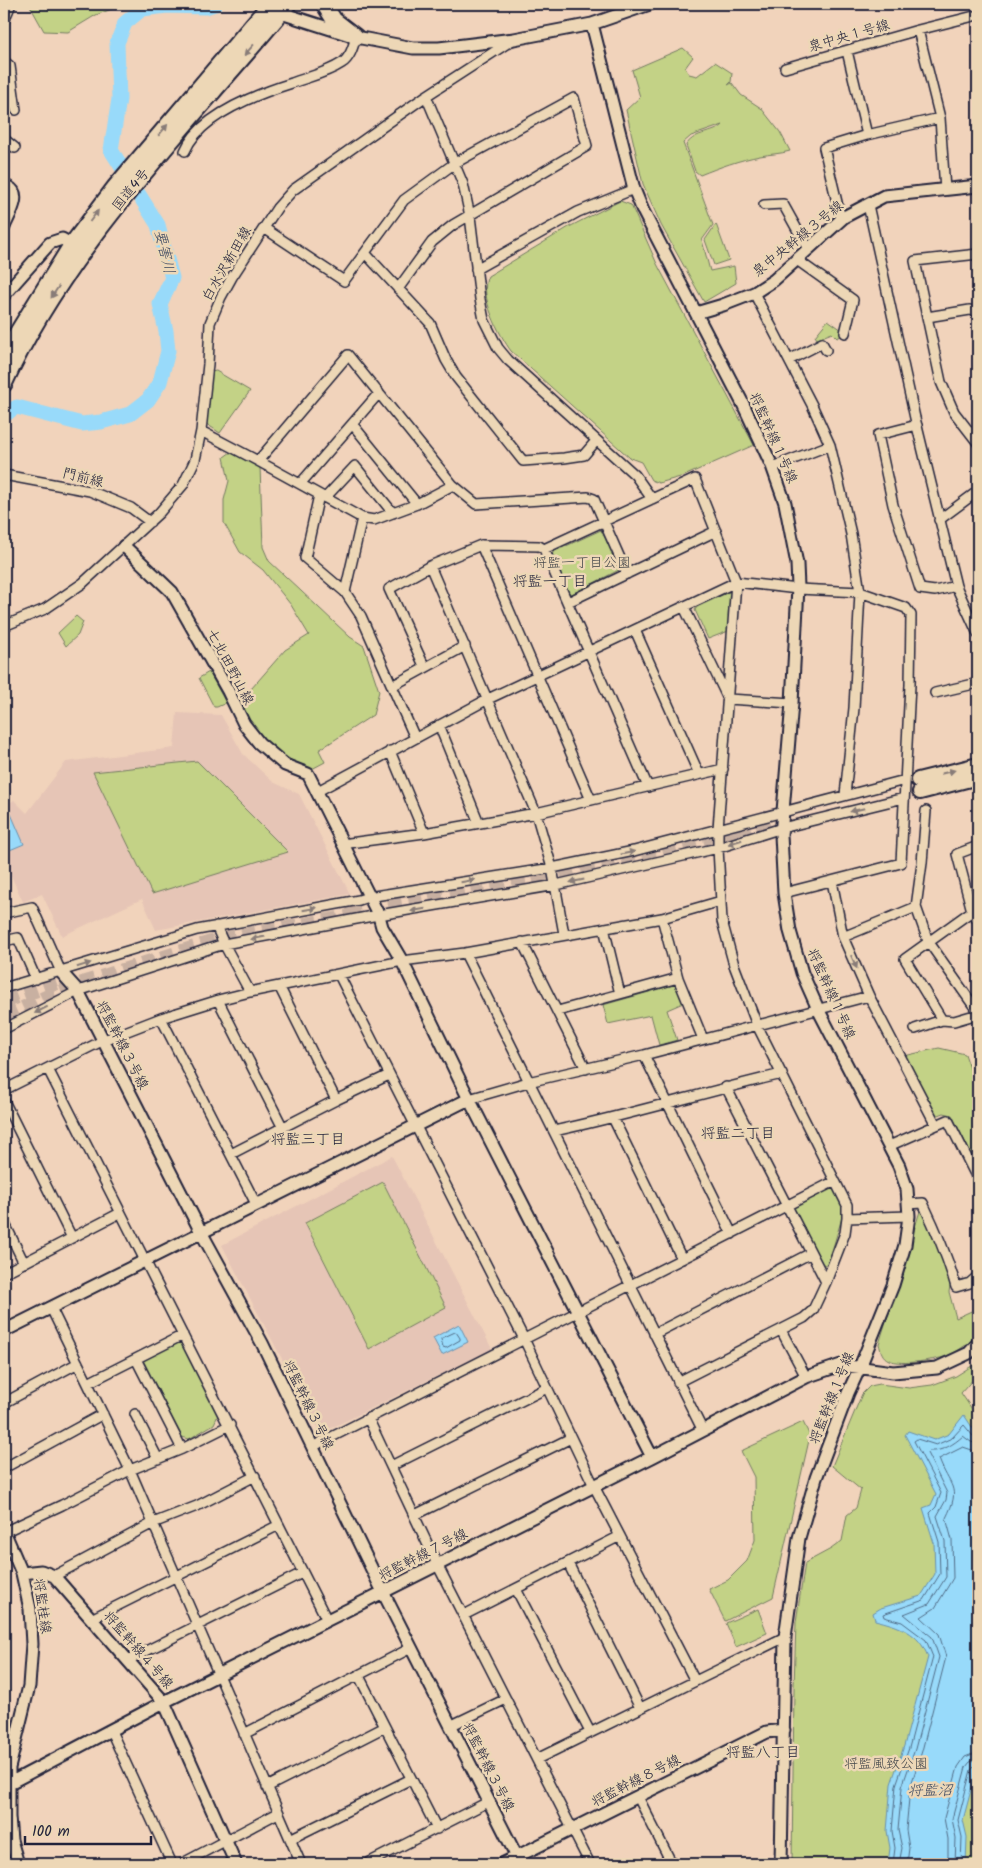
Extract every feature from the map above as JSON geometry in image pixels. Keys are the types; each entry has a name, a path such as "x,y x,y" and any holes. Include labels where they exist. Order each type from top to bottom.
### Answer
{"highway":[{"path":"324,4 340,27 356,37"},
{"name":"国道4号","path":"4,354 78,248 120,192 277,6"},
{"name":"国道4号","path":"4,384 16,358 55,292 78,248"}],"main road":[{"path":"914,784 978,765"},
{"path":"914,784 978,777"}],"street":[{"path":"4,21 11,4"},
{"path":"277,6 356,37 413,48 439,48 514,39 592,24 650,4"},
{"name":"泉中央１号線","path":"785,68 978,15"},
{"name":"将監幹線１号線","path":"592,24 634,189 643,211 743,404 773,467 785,503 796,564 798,589 792,703 782,828 784,893 790,931 802,973 818,1009 899,1166 907,1189 909,1210 905,1245 894,1285 848,1393 816,1478 799,1538 785,1637 781,1864"},
{"path":"918,30 940,118 945,190"},
{"path":"185,151 202,126 215,118 280,87 343,63 351,53 356,37"},
{"name":"白水沢新田線","path":"4,626 45,609 83,583 150,522 183,485 195,460 201,431 210,323 228,284 277,208 293,190 426,96 514,39"},
{"path":"847,51 867,135"},
{"path":"4,61 10,66 16,110"},
{"path":"426,96 463,184 470,216 484,320 498,348 508,360 635,475 652,499"},
{"path":"264,228 344,281 404,200 456,164 574,98 587,146 453,225 432,242 398,289"},
{"path":"841,219 824,148 867,135 940,118"},
{"path":"4,139 15,148"},
{"name":"泉中央幹線３号線","path":"696,313 723,305 754,292 774,280 841,219 884,196 978,186"},
{"path":"4,188 12,189 15,194 15,202 4,227"},
{"path":"476,269 578,212 634,189"},
{"path":"764,205 783,204 808,249"},
{"path":"868,205 939,520 956,586 978,634"},
{"path":"4,295 50,243 62,239 78,248"},
{"path":"364,253 430,323 446,360 456,377 523,461 584,455 596,441"},
{"path":"978,254 915,261 941,382 954,412 978,443"},
{"path":"797,260 853,300 845,333"},
{"path":"754,292 812,405 830,445 840,483 860,592 854,708 845,795"},
{"path":"926,317 970,310 978,312"},
{"path":"789,360 822,343 826,350"},
{"path":"258,460 348,356 453,484 476,504 588,497 594,500 626,574"},
{"path":"300,484 379,393"},
{"path":"352,424 417,504"},
{"path":"917,424 878,435 887,479 920,589 935,591 956,586"},
{"path":"201,431 258,460 362,518 374,520 393,513 417,504 453,484"},
{"path":"773,467 830,445"},
{"path":"393,513 355,466 322,496 305,558 345,592 361,616 415,738"},
{"name":"門前線","path":"4,475 90,491 131,508 150,522"},
{"path":"544,549 695,479 736,582 718,830 722,922 734,965 757,1025 847,1205 845,1233 826,1282 812,1310 804,1318 678,1382"},
{"path":"939,520 978,491"},
{"path":"345,592 362,518"},
{"path":"568,602 716,531"},
{"name":"七北田野山線","path":"124,546 172,592 228,691 244,724 259,743 286,765 308,774 379,916 382,927 402,961 469,1099 652,1457"},
{"path":"481,546 592,800"},
{"path":"425,668 389,589 430,566 481,546 539,546 544,549 568,602 648,787"},
{"path":"430,566 536,814 556,885 564,934"},
{"path":"316,792 488,699 736,582 798,589 860,592 906,608 911,615 910,685 914,784 904,798 901,862 784,893"},
{"path":"684,607 728,699"},
{"path":"635,630 699,774"},
{"path":"392,686 465,646"},
{"path":"935,693 978,683"},
{"path":"728,699 792,703"},
{"path":"439,725 479,823"},
{"path":"390,752 424,833"},
{"path":"342,844 424,833 536,814 723,768"},
{"path":"4,988 216,926 368,897 552,868 634,851 845,795 914,784"},
{"path":"4,1029 78,991 224,944 367,917 556,885 718,848 782,828 904,798"},
{"path":"915,1029 942,1020 954,1021 978,1013 928,942 916,907 926,811"},
{"path":"978,846 957,854 972,911 978,920"},
{"path":"832,881 843,937 869,996 936,1125"},
{"path":"4,1090 104,1040 161,1018 218,1000 402,961 464,953 662,918 721,901"},
{"path":"4,913 32,907 61,972"},
{"path":"843,937 916,907"},
{"path":"942,1020 905,958 972,911"},
{"path":"662,918 678,978 703,1039"},
{"path":"216,926 250,992"},
{"path":"604,928 620,994"},
{"path":"4,941 18,938 36,979"},
{"path":"522,942 586,1069"},
{"path":"464,953 703,1431"},
{"name":"将監幹線３号線","path":"61,972 78,991 201,1232 262,1343 383,1592 518,1861"},
{"path":"339,975 414,1126 524,1339 594,1486 695,1681"},
{"path":"558,1011 678,978"},
{"path":"279,986 336,1100"},
{"path":"4,1331 469,1099 528,1082 644,1055 869,996"},
{"path":"218,1000 283,1128"},
{"path":"161,1018 256,1204"},
{"path":"644,1055 732,1234"},
{"path":"978,1065 976,1067 978,1081"},
{"path":"48,1069 230,1425 327,1620"},
{"path":"554,1131 613,1118 667,1102 782,1074"},
{"path":"231,1154 336,1100 390,1075"},
{"path":"726,1087 826,1282"},
{"path":"4,1101 72,1238"},
{"path":"613,1118 682,1259"},
{"path":"889,1146 948,1120 978,1180"},
{"path":"312,1447 835,1181"},
{"path":"847,1218 909,1210 923,1203 952,1270 956,1287 970,1283 978,1276"},
{"path":"4,1273 120,1213"},
{"path":"4,1222 24,1263"},
{"path":"654,1334 811,1253"},
{"path":"51,1308 130,1470 301,1864"},
{"path":"781,1330 806,1378"},
{"path":"88,1383 183,1335"},
{"name":"将監幹線７号線","path":"6,1785 164,1702 806,1378 841,1366 893,1372 937,1368 969,1353 978,1343"},
{"path":"136,1358 182,1449"},
{"path":"4,1403 78,1364"},
{"path":"391,1466 547,1388"},
{"path":"4,1468 103,1414"},
{"path":"135,1414 158,1459"},
{"path":"368,1418 438,1564 590,1864"},
{"path":"4,1532 130,1470 182,1449 230,1425"},
{"path":"415,1515 571,1438"},
{"path":"22,1573 41,1571 54,1576 153,1523 197,1506 255,1476"},
{"path":"91,1619 279,1525"},
{"name":"将監桂線","path":"4,1532 22,1573 30,1609 32,1644 29,1686 6,1785 12,1840 18,1864"},
{"path":"464,1615 620,1536"},
{"path":"568,1562 640,1708"},
{"path":"128,1660 302,1573"},
{"name":"将監幹線４号線","path":"54,1576 164,1702 236,1864"},
{"path":"516,1589 590,1732"},
{"path":"537,1758 785,1637"},
{"path":"244,1734 411,1648"},
{"path":"359,1676 437,1829"},
{"path":"450,1726 506,1699"},
{"path":"266,1787 385,1727"},
{"path":"110,1730 172,1864"},
{"name":"将監幹線８号線","path":"502,1864 518,1861 573,1830 767,1732 784,1730"},
{"path":"290,1839 411,1779"},
{"path":"638,1797 672,1864"},
{"path":"366,1864 488,1802"},
{"path":"180,1864 278,1813"}],"shaded area":[{"path":"177,713 221,715 243,754 273,782 299,794 350,894 156,930 142,899 62,936 42,894 23,902 4,860 4,807 14,800 27,813 66,762 174,748"},
{"path":"392,1156 492,1349 321,1433 222,1245"}],"green space":[{"path":"29,4 121,4 96,15 68,32 44,31"},
{"path":"683,48 693,57 685,68 689,74 697,76 715,62 732,73 731,82 728,85 732,83 741,95 761,108 780,132 790,151 745,160 700,175 695,171 686,145 695,137 723,125 691,136 683,143 713,225 702,240 710,271 734,266 736,283 704,302 661,225 643,184 626,110 640,97 632,70"},
{"path":"620,201 631,205 657,264 754,445 684,476 659,483 651,480 641,462 630,458 511,351 496,326 486,294 488,276 569,227"},
{"path":"716,224 729,260 714,265 705,240"},
{"path":"828,320 842,330 841,336 837,338 832,333 817,339 815,336"},
{"path":"216,371 250,391 220,433 205,423 211,372"},
{"path":"231,452 260,467 263,547 269,561 350,637 364,646 379,691 373,715 319,750 325,762 310,770 286,757 260,736 238,704 285,650 309,635 291,605 263,570 240,552 224,523 224,500 229,481 224,457"},
{"name":"将監一丁目公園","path":"601,530 620,568 619,570 572,594 569,593 552,556 553,552"},
{"path":"731,591 731,630 708,639 695,610 697,607"},
{"path":"76,616 83,622 78,635 66,646 58,633"},
{"path":"209,672 226,703 217,707 214,707 199,678"},
{"path":"197,761 288,852 152,894 93,772"},
{"path":"674,985 677,987 683,1003 667,1010 677,1040 659,1045 651,1015 608,1024 603,1005"},
{"path":"939,1048 965,1054 978,1092 978,1168 952,1115 944,1113 936,1116 904,1056"},
{"path":"383,1182 446,1307 369,1349 305,1223"},
{"path":"830,1187 835,1187 844,1203 844,1211 828,1264 825,1265 821,1263 792,1206"},
{"path":"920,1211 927,1221 948,1272 949,1292 956,1318 978,1308 978,1335 957,1351 944,1357 919,1362 895,1362 882,1354 879,1344"},
{"path":"177,1339 181,1341 218,1415 214,1424 189,1439 182,1437 143,1360 145,1357"},
{"name":"将監風致公園","path":"978,1362 975,1377 961,1393 978,1418 978,1864 792,1864 796,1622 805,1563 842,1541 847,1515 856,1508 861,1490 832,1466 862,1394 870,1386 880,1384 909,1388 932,1385 956,1376"},
{"path":"803,1422 810,1436 773,1597 725,1621 709,1589 728,1580 747,1561 755,1540 754,1477 741,1451"},
{"path":"758,1609 767,1633 736,1647 726,1623"}],"water":[{"path":"11,814 24,844 5,852 4,817"},
{"path":"459,1324 468,1342 442,1355 433,1338"},
{"name":"将監沼","path":"964,1415 978,1436 978,1764 963,1820 967,1837 966,1864 888,1864 890,1848 887,1831 891,1784 904,1746 928,1657 924,1648 914,1636 900,1628 875,1620 873,1613 881,1608 921,1596 935,1574 934,1543 923,1508 931,1505 936,1494 905,1435 908,1431 934,1440 949,1434"}],"waterway":[{"name":"要害川","path":"4,416 17,407 82,424 101,422 130,414 148,400 160,382 168,351 160,304 172,278 158,225 111,150 119,99 117,43 125,23 142,9 167,6 206,7 215,4"}],"tunnel":[{"path":"735,829 794,813"},
{"path":"541,884 752,834"},
{"path":"346,909 549,875"},
{"path":"4,1017 50,995 85,982 220,939 357,915"},
{"path":"4,1002 57,983"}],"district":[{"name":"将監一丁目","path":"550,582"},
{"name":"将監二丁目","path":"738,1134"},
{"name":"将監三丁目","path":"308,1140"},
{"name":"将監八丁目","path":"763,1753"}]}
